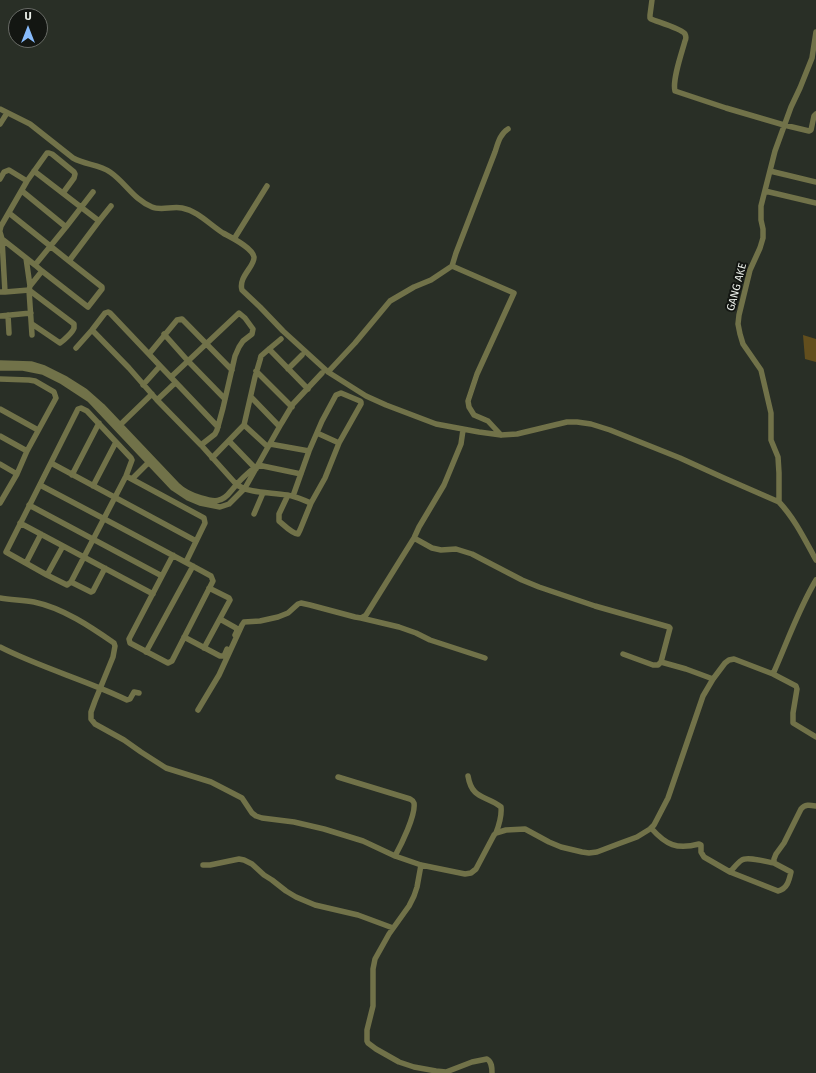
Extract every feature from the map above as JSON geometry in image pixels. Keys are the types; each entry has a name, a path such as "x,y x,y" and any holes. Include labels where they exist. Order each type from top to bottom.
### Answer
{"street":[{"path":"652,0 650,18 672,27 684,33 686,36 677,71 674,87 675,90 726,108 809,131 811,130 814,116 816,114"},
{"name":"GANG AKE","path":"779,502 778,457 771,440 771,413 765,384 758,364 743,344 738,324 750,270 763,238 762,206 775,151 784,125 812,58 816,32"},
{"path":"0,109 30,124 73,158 101,167 112,173 141,201 159,209 176,208 188,210 244,245 254,257 241,283 242,290 283,331 328,372 366,396 386,406 436,424 463,430 501,435 517,434 567,422 591,424 610,430 680,458 779,502 796,525 816,560"},
{"path":"0,124 7,113"},
{"path":"328,372 350,349 390,301 414,287 431,280 452,266 497,144 502,134 508,129"},
{"path":"42,271 29,288 2,292 2,239 0,228 27,181 47,153 52,154 75,174 74,178 62,193"},
{"path":"0,180 4,172 9,170 27,181"},
{"path":"34,171 99,221"},
{"path":"770,171 816,182"},
{"path":"234,239 267,186"},
{"path":"22,191 66,227"},
{"path":"765,191 816,203"},
{"path":"34,264 66,227 93,192"},
{"path":"69,261 110,206"},
{"path":"2,239 87,307 89,307 102,289 102,287 9,213"},
{"path":"26,258 32,335"},
{"path":"452,266 514,293 477,374 468,401 469,407 474,415 488,421 501,435"},
{"path":"29,288 74,324 74,326 73,330 63,341 60,342 32,324"},
{"path":"0,316 31,313"},
{"path":"76,348 105,313 110,313 218,427"},
{"path":"171,377 239,313 245,318 253,329 252,334 243,341 235,356 215,434 201,445"},
{"path":"8,315 9,333"},
{"path":"149,354 177,320 182,319 232,370"},
{"path":"92,330 236,484 263,493 290,496 311,503"},
{"path":"164,334 225,399"},
{"path":"212,458 244,425 256,371 262,356 269,348 281,339"},
{"path":"269,348 308,389"},
{"path":"288,369 302,355"},
{"path":"0,363 31,364 44,368 85,391 120,425 173,488 180,494 200,503 220,507 226,506 245,488 292,407 322,373"},
{"path":"143,385 160,366"},
{"path":"0,368 23,368 42,372 67,385 90,400 150,461 191,495 219,501 224,499 232,491 236,484 257,467"},
{"path":"256,371 292,407"},
{"path":"0,379 35,381 54,392 56,398 27,451 17,474 0,503"},
{"path":"157,400 175,382"},
{"path":"341,393 357,399 361,402 361,404 339,442 300,530 298,534 295,534 278,518 302,474 309,451 336,395 341,393"},
{"path":"120,425 152,394"},
{"path":"251,397 280,426"},
{"path":"129,477 132,463 131,458 87,411 83,408 78,409 6,552 67,585 71,582 115,497 129,477 150,461"},
{"path":"0,409 38,430"},
{"path":"72,474 99,423"},
{"path":"244,425 269,445 309,451"},
{"path":"361,618 366,615 414,538 444,485 461,444 463,430"},
{"path":"317,433 339,442"},
{"path":"0,436 27,451"},
{"path":"229,441 257,467 302,474"},
{"path":"93,486 116,442"},
{"path":"51,463 196,541"},
{"path":"0,464 17,474"},
{"path":"129,477 204,518 205,523 186,562"},
{"path":"40,485 173,555 211,576 213,581 172,661 168,663 130,643 129,639 173,555"},
{"path":"0,487 7,491"},
{"path":"254,514 263,493"},
{"path":"29,505 162,576"},
{"path":"20,523 153,594"},
{"path":"26,563 41,534"},
{"path":"414,538 432,548 442,550 456,549 472,554 522,580 539,587 595,606 670,628 661,662 658,665 653,665 623,654"},
{"path":"47,575 63,546"},
{"path":"146,652 193,566"},
{"path":"71,582 91,592 93,591 105,568"},
{"path":"773,674 798,616 816,580"},
{"path":"204,648 230,600 229,598 209,588"},
{"path":"0,598 34,602 64,612 88,625 114,643 115,646 113,657 91,712 91,719 93,722 124,740 166,768 211,782 242,798 252,814 256,816 324,828 363,841 421,866 465,874 472,873 480,865 492,837 496,833 501,816 500,807 477,794 470,786 468,776"},
{"path":"198,710 219,675 242,625 248,622 278,617 288,613 298,604 310,605 399,627 430,640 486,658"},
{"path":"184,637 220,656 224,656 237,630 220,619"},
{"path":"0,647 18,657 100,688 127,700 130,699 134,692 139,693"},
{"path":"496,833 506,830 525,829 561,847 589,853 597,852 628,840 654,826 668,798 678,773 698,707 713,679 729,660 734,659 773,674 796,686 797,689 793,713 794,723 816,737"},
{"path":"661,662 713,679"},
{"path":"338,777 413,801 414,808 410,824 397,856"},
{"path":"774,863 776,854 784,843 801,808 807,805 816,806"},
{"path":"651,828 669,844 676,846 699,844 704,858 730,872 772,889 784,889 790,872 774,863 750,859 744,859 730,872"},
{"path":"203,864 210,865 239,859 244,860 252,864 264,875 296,897 315,905 358,915 393,928"},
{"path":"421,866 414,896 409,906 378,952 373,963 372,1006 366,1039 368,1043 399,1062 414,1067 443,1072 472,1062 487,1059 492,1065 492,1073"}],"shaded area":[{"path":"803,335 816,339 816,362 805,359"}]}
